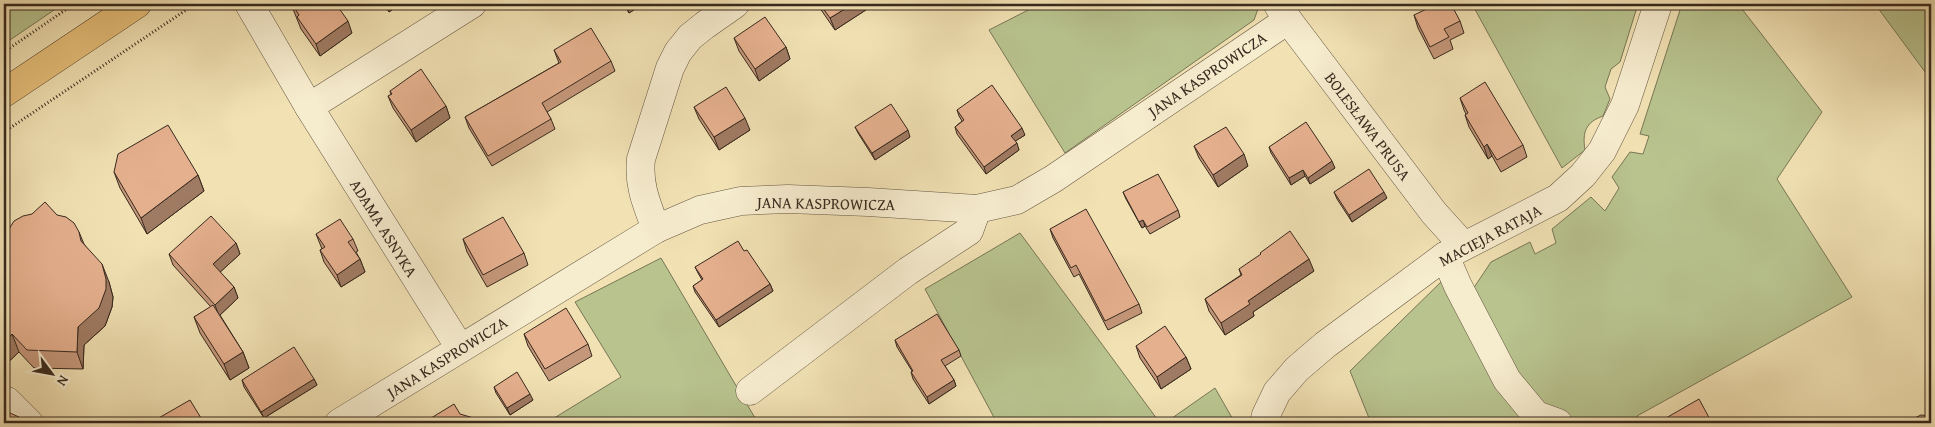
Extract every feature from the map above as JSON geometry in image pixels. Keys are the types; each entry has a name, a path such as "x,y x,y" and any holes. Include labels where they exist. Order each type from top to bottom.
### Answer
{"main road":[{"path":"4,93 136,4"}],"street":[{"name":"ADAMA ASNYKA","path":"249,4 309,107 460,348"},
{"path":"309,107 472,4"},
{"path":"656,229 642,190 641,159 670,68 678,52 690,37 735,4"},
{"name":"MACIEJA RATAJA","path":"1264,423 1277,392 1297,369 1454,250 1508,225 1558,198 1582,175 1602,151 1625,105 1658,4"},
{"name":"JANA KASPROWICZA","path":"339,423 656,229 700,210 750,201 806,199 977,209 1017,200 1053,180 1283,12"},
{"name":"BOLESŁAWA PRUSA","path":"1283,12 1434,213 1454,250 1458,286 1507,380 1536,415 1558,423"},
{"path":"750,391 908,271 969,231 977,209"},
{"path":"6,401 29,423"}],"path":[{"path":"4,52 74,4"},
{"path":"4,132 194,4"}],"green space":[{"path":"4,4 63,4 4,44"},
{"path":"1040,4 1257,4 1259,6 1254,20 1065,153 989,30"},
{"path":"1472,4 1638,4 1620,62 1611,69 1605,87 1610,99 1603,116 1597,118 1586,128 1584,138 1585,150 1562,168"},
{"path":"1682,4 1736,4 1742,9 1822,112 1777,179 1852,297 1637,416 1638,423 1591,423 1569,419 1537,404 1520,381 1473,289 1491,262 1530,242 1535,254 1556,243 1552,229 1591,197 1605,211 1619,188 1612,177 1630,152 1643,154 1649,136 1640,134"},
{"path":"1875,4 1931,4 1931,80"},
{"path":"1020,233 1160,423 997,423 925,289"},
{"path":"661,258 758,423 546,423 621,377 575,302"},
{"path":"1442,281 1532,423 1371,423 1350,371"},
{"path":"1215,388 1235,423 1165,423"}],"building":[{"path":"292,4 336,4 348,21 316,44 297,17 299,15"},
{"path":"820,4 853,4 830,18"},
{"path":"1437,4 1451,4 1460,21 1444,29 1449,37 1430,47 1414,15"},
{"path":"765,17 786,47 755,69 734,38"},
{"path":"591,28 611,61 542,103 551,119 488,156 465,117 561,62 554,50"},
{"path":"421,69 446,106 411,130 388,96 392,94 390,91"},
{"path":"1485,82 1523,145 1497,160 1487,144 1484,147 1465,115 1468,113 1460,98"},
{"path":"992,85 1022,128 1011,136 1017,143 984,167 955,127 964,120 957,110"},
{"path":"726,87 745,118 714,137 694,107"},
{"path":"891,104 908,130 872,153 855,127"},
{"path":"1306,122 1332,161 1308,178 1303,170 1289,178 1269,147"},
{"path":"168,125 198,175 141,218 114,172 118,154"},
{"path":"1226,127 1244,154 1213,175 1194,146"},
{"path":"1369,169 1384,192 1349,215 1334,192"},
{"path":"1158,174 1178,210 1147,227 1143,220 1139,222 1123,192"},
{"path":"45,202 57,215 66,217 74,223 81,241 102,264 106,279 106,289 99,308 78,327 77,352 27,350 12,334 4,343 4,240 14,221 32,214"},
{"path":"1086,209 1139,304 1105,321 1076,265 1071,268 1050,229"},
{"path":"211,216 236,243 213,264 234,287 215,305 169,254"},
{"path":"503,217 524,253 483,275 463,239"},
{"path":"340,219 353,239 348,242 360,259 337,275 320,250 325,247 316,234"},
{"path":"1290,231 1309,259 1248,301 1250,304 1221,323 1205,299 1242,275 1239,269"},
{"path":"738,241 744,251 747,250 770,284 716,320 693,286 703,279 695,267"},
{"path":"213,305 243,352 224,364 194,317"},
{"path":"566,308 588,344 545,369 524,334"},
{"path":"937,314 959,350 941,360 954,380 927,397 911,372 913,371 895,340"},
{"path":"1165,326 1186,357 1157,377 1136,346"},
{"path":"294,347 314,379 261,412 242,380"},
{"path":"517,372 530,394 507,408 494,387"},
{"path":"1699,399 1712,423 1669,423 1666,418"},
{"path":"190,400 204,423 150,423"},
{"path":"454,404 460,414 477,419 476,423 423,423"},
{"path":"4,406 10,413 19,417 24,423 4,423"},
{"path":"1921,415 1931,416 1931,423 1904,423"}]}
